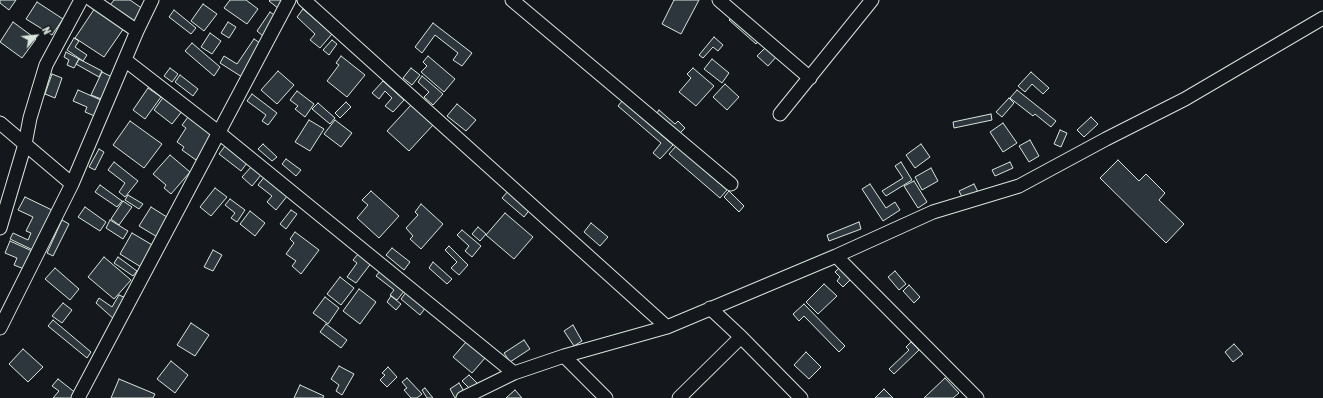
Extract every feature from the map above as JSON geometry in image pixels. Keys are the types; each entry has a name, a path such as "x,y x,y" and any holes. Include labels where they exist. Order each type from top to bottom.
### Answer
{"street":[{"path":"0,228 25,144 30,118 46,65 81,0"},
{"path":"92,0 137,31"},
{"path":"1,323 72,184 137,31 152,0"},
{"path":"78,398 289,0"},
{"path":"304,0 667,327"},
{"path":"512,0 731,184"},
{"path":"719,0 810,78"},
{"path":"780,114 872,0"},
{"path":"462,398 514,373 564,356 667,327 836,256 933,212 1020,186 1106,139 1185,99 1323,18"},
{"path":"125,60 218,132 514,373"},
{"path":"0,123 72,184"},
{"path":"836,256 977,398"},
{"path":"710,308 801,398"},
{"path":"679,398 741,337"},
{"path":"564,356 606,398"}],"building":[{"path":"0,0 16,0 9,10 0,3"},
{"path":"114,0 130,0 143,9 132,26 107,9"},
{"path":"230,0 246,0 258,9 247,24 224,8"},
{"path":"285,0 279,9 269,1"},
{"path":"674,0 699,0 681,34 662,24"},
{"path":"37,2 63,19 52,35 26,19"},
{"path":"203,4 217,14 204,31 191,21"},
{"path":"95,8 124,28 104,57 75,38"},
{"path":"303,9 332,34 320,48 310,40 315,34 297,17"},
{"path":"174,10 196,28 191,34 169,17"},
{"path":"270,12 277,17 263,36 257,31"},
{"path":"733,16 759,40 756,44 729,20"},
{"path":"13,22 36,39 22,58 0,42"},
{"path":"228,22 236,27 229,38 221,33"},
{"path":"433,23 472,53 462,66 453,60 458,53 435,35 422,53 415,47"},
{"path":"210,33 221,41 212,54 201,47"},
{"path":"714,37 723,45 718,51 713,47 703,58 699,55"},
{"path":"74,38 79,41 75,47 87,55 83,61 67,50"},
{"path":"254,39 263,45 242,77 220,63 224,56 237,64"},
{"path":"332,40 337,44 329,55 323,50"},
{"path":"192,43 220,67 214,76 185,51"},
{"path":"767,46 777,56 768,66 757,56"},
{"path":"66,52 79,59 74,68 67,65 69,60 64,57"},
{"path":"341,56 365,75 347,97 327,81 339,65 336,63"},
{"path":"428,56 455,79 444,92 421,72 427,66 423,62"},
{"path":"79,59 102,71 99,77 76,64"},
{"path":"712,59 729,73 722,83 704,69"},
{"path":"170,68 178,74 172,82 164,76"},
{"path":"411,68 420,75 412,85 403,78"},
{"path":"693,68 714,86 696,106 679,92 691,78 687,74"},
{"path":"278,71 294,85 277,104 261,90"},
{"path":"102,72 114,78 104,100 91,95"},
{"path":"1031,72 1049,88 1043,94 1032,84 1025,92 1018,86"},
{"path":"52,74 62,78 55,98 45,94"},
{"path":"180,75 198,89 193,96 175,82"},
{"path":"422,76 443,94 433,105 424,97 429,92 418,82"},
{"path":"383,81 404,100 393,112 385,106 392,98 385,91 379,99 372,93"},
{"path":"725,84 739,97 727,110 713,97"},
{"path":"148,88 161,97 145,119 133,110"},
{"path":"78,90 103,101 97,117 85,112 87,107 73,101"},
{"path":"1017,90 1056,121 1051,127 1035,114 1033,116 1010,98"},
{"path":"297,91 314,104 305,117 295,109 298,106 290,100"},
{"path":"252,94 277,113 268,125 262,121 266,115 247,101"},
{"path":"165,95 183,110 172,124 154,110"},
{"path":"1009,98 1014,103 1002,117 996,112"},
{"path":"622,101 673,145 660,159 653,153 661,143 618,106"},
{"path":"346,102 351,107 340,118 335,113"},
{"path":"318,103 335,118 330,124 312,109"},
{"path":"457,104 476,120 466,131 447,116"},
{"path":"411,105 433,125 409,151 387,131"},
{"path":"659,110 675,124 678,121 685,128 679,134 656,114"},
{"path":"991,114 992,120 954,128 953,122"},
{"path":"188,117 213,136 196,160 182,150 184,147 177,142 186,128 182,125"},
{"path":"1091,117 1098,124 1084,137 1077,130"},
{"path":"309,120 324,129 310,151 295,142"},
{"path":"335,120 352,133 341,147 324,134"},
{"path":"130,121 162,144 144,168 113,145"},
{"path":"1003,123 1017,143 1003,152 990,132"},
{"path":"1060,130 1067,133 1061,147 1054,144"},
{"path":"1030,140 1039,156 1029,162 1019,146"},
{"path":"263,144 277,157 272,161 258,149"},
{"path":"921,144 930,157 915,168 906,155"},
{"path":"225,146 247,163 241,171 219,154"},
{"path":"676,146 727,190 720,198 669,154"},
{"path":"99,149 104,152 95,170 89,167"},
{"path":"170,155 190,172 171,194 164,188 166,185 153,174"},
{"path":"286,159 301,170 296,176 282,164"},
{"path":"1118,160 1139,181 1146,174 1165,193 1159,200 1184,224 1166,243 1100,178"},
{"path":"114,162 138,181 125,197 119,192 125,183 108,170"},
{"path":"901,162 912,180 886,196 882,191 903,178 895,166"},
{"path":"1010,162 1013,168 995,176 992,170"},
{"path":"252,166 261,175 252,186 242,177"},
{"path":"931,168 938,181 922,190 915,177"},
{"path":"265,176 288,195 276,210 267,202 272,196 258,185"},
{"path":"914,181 927,202 918,208 904,186"},
{"path":"870,184 886,208 895,202 900,210 883,221 862,189"},
{"path":"974,184 979,194 964,201 959,191"},
{"path":"100,185 122,201 117,207 95,192"},
{"path":"215,188 227,197 211,216 200,207"},
{"path":"510,189 531,208 524,217 502,198"},
{"path":"371,191 399,216 379,238 357,218 368,205 362,200"},
{"path":"729,191 744,206 739,212 724,197"},
{"path":"128,195 143,204 139,209 125,200"},
{"path":"25,197 54,211 35,251 10,239 13,233 28,240 31,233 26,231 33,217 18,210"},
{"path":"230,199 245,210 237,222 231,218 235,213 225,205"},
{"path":"123,201 132,207 119,225 111,219"},
{"path":"421,204 443,224 421,249 410,239 413,236 406,228 418,215 415,212"},
{"path":"85,207 106,222 100,231 78,217"},
{"path":"151,207 170,219 159,238 139,226"},
{"path":"291,210 297,214 286,229 280,224"},
{"path":"250,211 265,223 255,236 240,224"},
{"path":"505,213 533,237 514,259 486,235"},
{"path":"62,220 69,224 53,256 47,253"},
{"path":"110,220 128,231 123,239 106,228"},
{"path":"859,222 861,229 829,241 827,235"},
{"path":"591,223 608,237 600,246 584,232"},
{"path":"478,227 486,234 480,241 472,234"},
{"path":"462,230 481,246 472,257 465,251 469,246 457,235"},
{"path":"295,232 319,250 301,274 292,266 296,261 286,254 294,243 290,239"},
{"path":"132,233 154,246 141,267 120,254"},
{"path":"10,241 32,251 24,269 14,265 17,258 5,253"},
{"path":"449,246 468,265 459,275 451,268 457,262 445,250"},
{"path":"392,248 410,262 404,270 386,255"},
{"path":"213,250 222,255 213,271 204,267"},
{"path":"359,253 372,262 356,283 347,277 357,263 353,260"},
{"path":"104,257 131,280 114,299 88,277"},
{"path":"118,257 137,271 133,276 114,263"},
{"path":"433,262 452,279 447,284 429,268"},
{"path":"55,268 79,289 70,300 45,279"},
{"path":"839,268 851,279 843,287 837,281 840,277 835,272"},
{"path":"381,270 405,290 397,300 390,295 394,290 376,276"},
{"path":"895,271 906,284 899,290 888,277"},
{"path":"340,277 354,288 341,305 327,294"},
{"path":"824,284 837,296 818,314 806,302"},
{"path":"909,285 920,297 914,303 903,291"},
{"path":"359,289 376,302 360,324 343,311"},
{"path":"407,291 426,307 420,315 401,299"},
{"path":"119,295 126,298 115,320 96,303 99,298 112,307"},
{"path":"391,296 401,304 396,310 387,302"},
{"path":"325,297 339,308 328,324 313,313"},
{"path":"63,303 72,310 62,323 52,316"},
{"path":"804,304 845,346 839,352 804,316 799,321 793,314"},
{"path":"53,320 91,352 87,358 48,326"},
{"path":"191,323 209,335 195,356 177,345"},
{"path":"326,324 347,340 341,348 320,332"},
{"path":"573,325 582,341 574,346 564,331"},
{"path":"524,340 530,349 510,362 504,353"},
{"path":"466,342 485,358 472,373 453,357"},
{"path":"911,342 919,350 894,374 889,369 909,350 906,347"},
{"path":"1234,344 1243,354 1233,362 1225,352"},
{"path":"23,349 43,367 28,382 9,364"},
{"path":"806,352 821,367 809,379 794,365"},
{"path":"171,361 188,375 175,393 157,379"},
{"path":"339,366 354,374 342,395 336,391 339,385 331,379"},
{"path":"388,367 397,377 387,387 380,380 385,375 382,373"},
{"path":"469,375 478,384 471,390 462,381"},
{"path":"407,378 422,394 417,398 411,398 404,390 407,388 402,382"},
{"path":"945,378 959,393 953,398 924,398"},
{"path":"58,379 77,394 75,398 53,398 59,391 52,386"},
{"path":"119,379 155,394 153,398 111,398"},
{"path":"459,383 465,393 455,398 450,389"},
{"path":"300,385 324,396 323,398 294,398"},
{"path":"425,388 433,398 427,398 422,390"},
{"path":"884,389 893,398 875,398"},
{"path":"515,390 522,398 506,398"}]}
